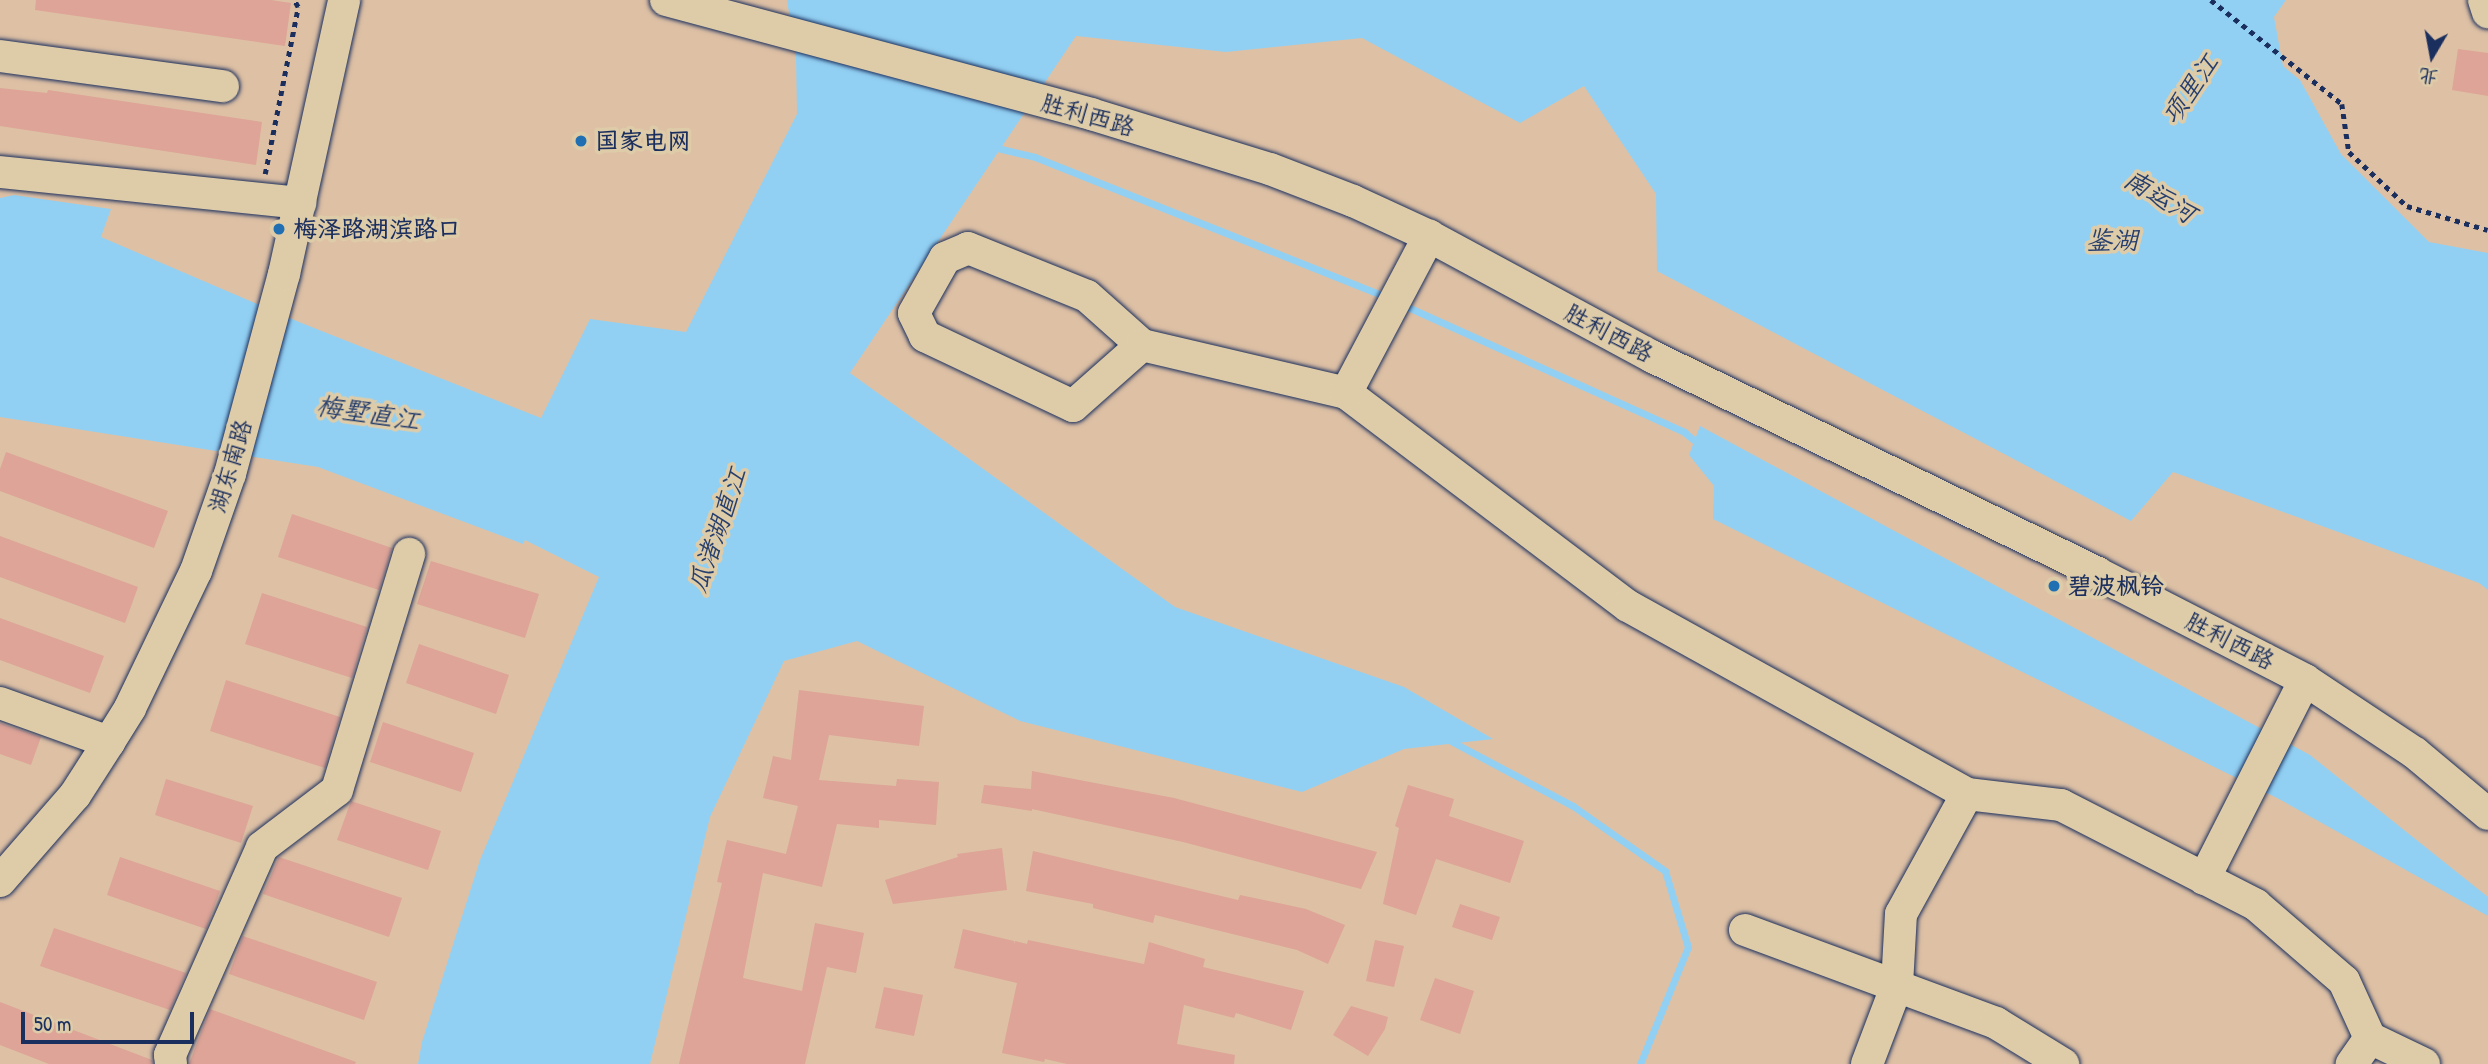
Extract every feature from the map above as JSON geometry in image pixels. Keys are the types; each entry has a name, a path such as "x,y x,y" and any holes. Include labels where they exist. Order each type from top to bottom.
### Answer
{"street":[{"name":"湖东南路","path":"0,881 75,795 109,742 130,708 197,571 230,474 284,274 344,0"},
{"name":"胜利西路","path":"666,0 1091,114 1270,169 1353,201 1429,236 1653,357 2097,573 2305,681 2415,753 2488,814"},
{"path":"2484,0 2488,12"},
{"path":"0,56 223,86"},
{"path":"0,172 300,203"},
{"path":"1346,393 1429,236"},
{"path":"1142,345 1073,406 925,336 914,313 945,258 968,248 1087,296 1142,345 1346,393 1628,606 1967,794 2061,805 2256,905 2344,981 2370,1038 2424,1064"},
{"path":"171,1064 170,1055 262,846 337,790 409,554"},
{"path":"2204,879 2305,681"},
{"path":"0,703 109,742"},
{"path":"1867,1064 1897,985 1901,914 1967,794"},
{"path":"1745,930 1996,1023 2063,1064"},
{"path":"2352,1064 2370,1038"}],"path":[{"path":"260,199 298,7 294,0"},
{"path":"2211,0 2342,104 2349,152 2407,206 2488,230"}],"water":[{"path":"787,0 2286,0 2274,17 2283,66 2300,80 2341,154 2429,242 2488,253 2488,590 2479,583 2173,472 2131,521 1657,271 1656,194 1584,86 1520,123 1362,38 1226,52 1076,36 850,373 1175,607 1404,687 1493,739 1404,749 1302,792 1020,721 857,641 784,661 710,817 650,1064 418,1064 422,1042 480,860 599,577 525,540 523,544 318,467 0,417 0,198 14,195 111,209 101,237 299,322 541,418 590,319 686,332 797,114 796,59"},
{"path":"1700,426 2310,755 2488,897 2488,916 2279,799 1713,519 1714,486 1689,455"}],"building":[{"path":"36,0 271,0 291,3 285,46 35,10"},
{"path":"2458,49 2488,53 2488,96 2452,90"},
{"path":"0,88 47,93 48,90 262,122 256,165 0,126"},
{"path":"6,452 168,511 154,548 0,491 0,469"},
{"path":"292,514 392,548 379,590 278,557"},
{"path":"0,536 138,587 125,623 0,577"},
{"path":"431,561 539,594 525,638 417,604"},
{"path":"262,593 367,627 352,678 245,644"},
{"path":"0,618 104,656 90,693 0,660"},
{"path":"419,644 509,675 496,714 406,683"},
{"path":"226,680 340,717 325,768 210,731"},
{"path":"799,690 924,706 919,746 829,735 819,780 896,786 897,779 939,782 936,825 879,820 879,828 837,824 822,887 763,873 743,978 802,991 815,923 864,933 856,973 827,967 805,1064 679,1064 722,883 717,882 727,840 786,854 798,806 763,798 773,756 791,760"},
{"path":"383,722 474,753 461,792 370,762"},
{"path":"0,723 41,737 31,765 0,754"},
{"path":"1032,771 1174,798 1377,852 1361,889 1183,842 1032,809 981,803 984,785 1031,789"},
{"path":"166,779 253,806 241,843 155,815"},
{"path":"1408,785 1454,799 1449,816 1524,841 1510,883 1436,859 1416,915 1383,904 1399,828 1395,826"},
{"path":"351,801 441,831 428,870 337,840"},
{"path":"1002,848 1007,890 893,904 885,880 958,857 957,854"},
{"path":"1033,851 1238,900 1240,895 1306,909 1345,925 1328,964 1297,950 1155,915 1153,923 1093,908 1093,904 1026,891"},
{"path":"120,857 220,891 206,929 107,895"},
{"path":"279,857 402,898 389,937 263,894"},
{"path":"1460,904 1500,917 1492,940 1452,927"},
{"path":"54,928 186,973 170,1010 40,966"},
{"path":"963,929 1014,941 1015,944 1015,941 1027,944 1028,940 1144,964 1149,942 1205,959 1203,967 1304,991 1291,1030 1236,1013 1234,1018 1184,1005 1177,1044 1235,1055 1234,1064 1067,1064 1045,1059 1044,1062 1002,1053 1017,983 954,968"},
{"path":"243,936 377,982 364,1020 229,974"},
{"path":"1375,940 1404,946 1394,987 1366,981"},
{"path":"1435,978 1474,991 1460,1034 1420,1020"},
{"path":"884,987 923,995 914,1036 875,1028"},
{"path":"0,1002 152,1060 153,1064 49,1064 0,1045"},
{"path":"1351,1006 1388,1017 1385,1029 1368,1056 1333,1035"},
{"path":"210,1009 356,1062 189,1064"}],"waterway":[{"path":"993,147 1035,157 1387,297"},
{"path":"1401,304 1684,432 1700,445"},
{"path":"1447,739 1573,806 1665,871 1688,947 1640,1064"}],"place":[{"name":"国家电网","path":"581,141"},
{"name":"梅泽路湖滨路口","path":"279,229"},
{"name":"碧波枫铃","path":"2054,586"}],"water label":[{"name":"项里江","path":"2190,89"},
{"name":"南运河","path":"2160,196"},
{"name":"鉴湖","path":"2112,240"},
{"name":"梅墅直江","path":"368,413"},
{"name":"瓜渚湖直江","path":"717,530"}]}
